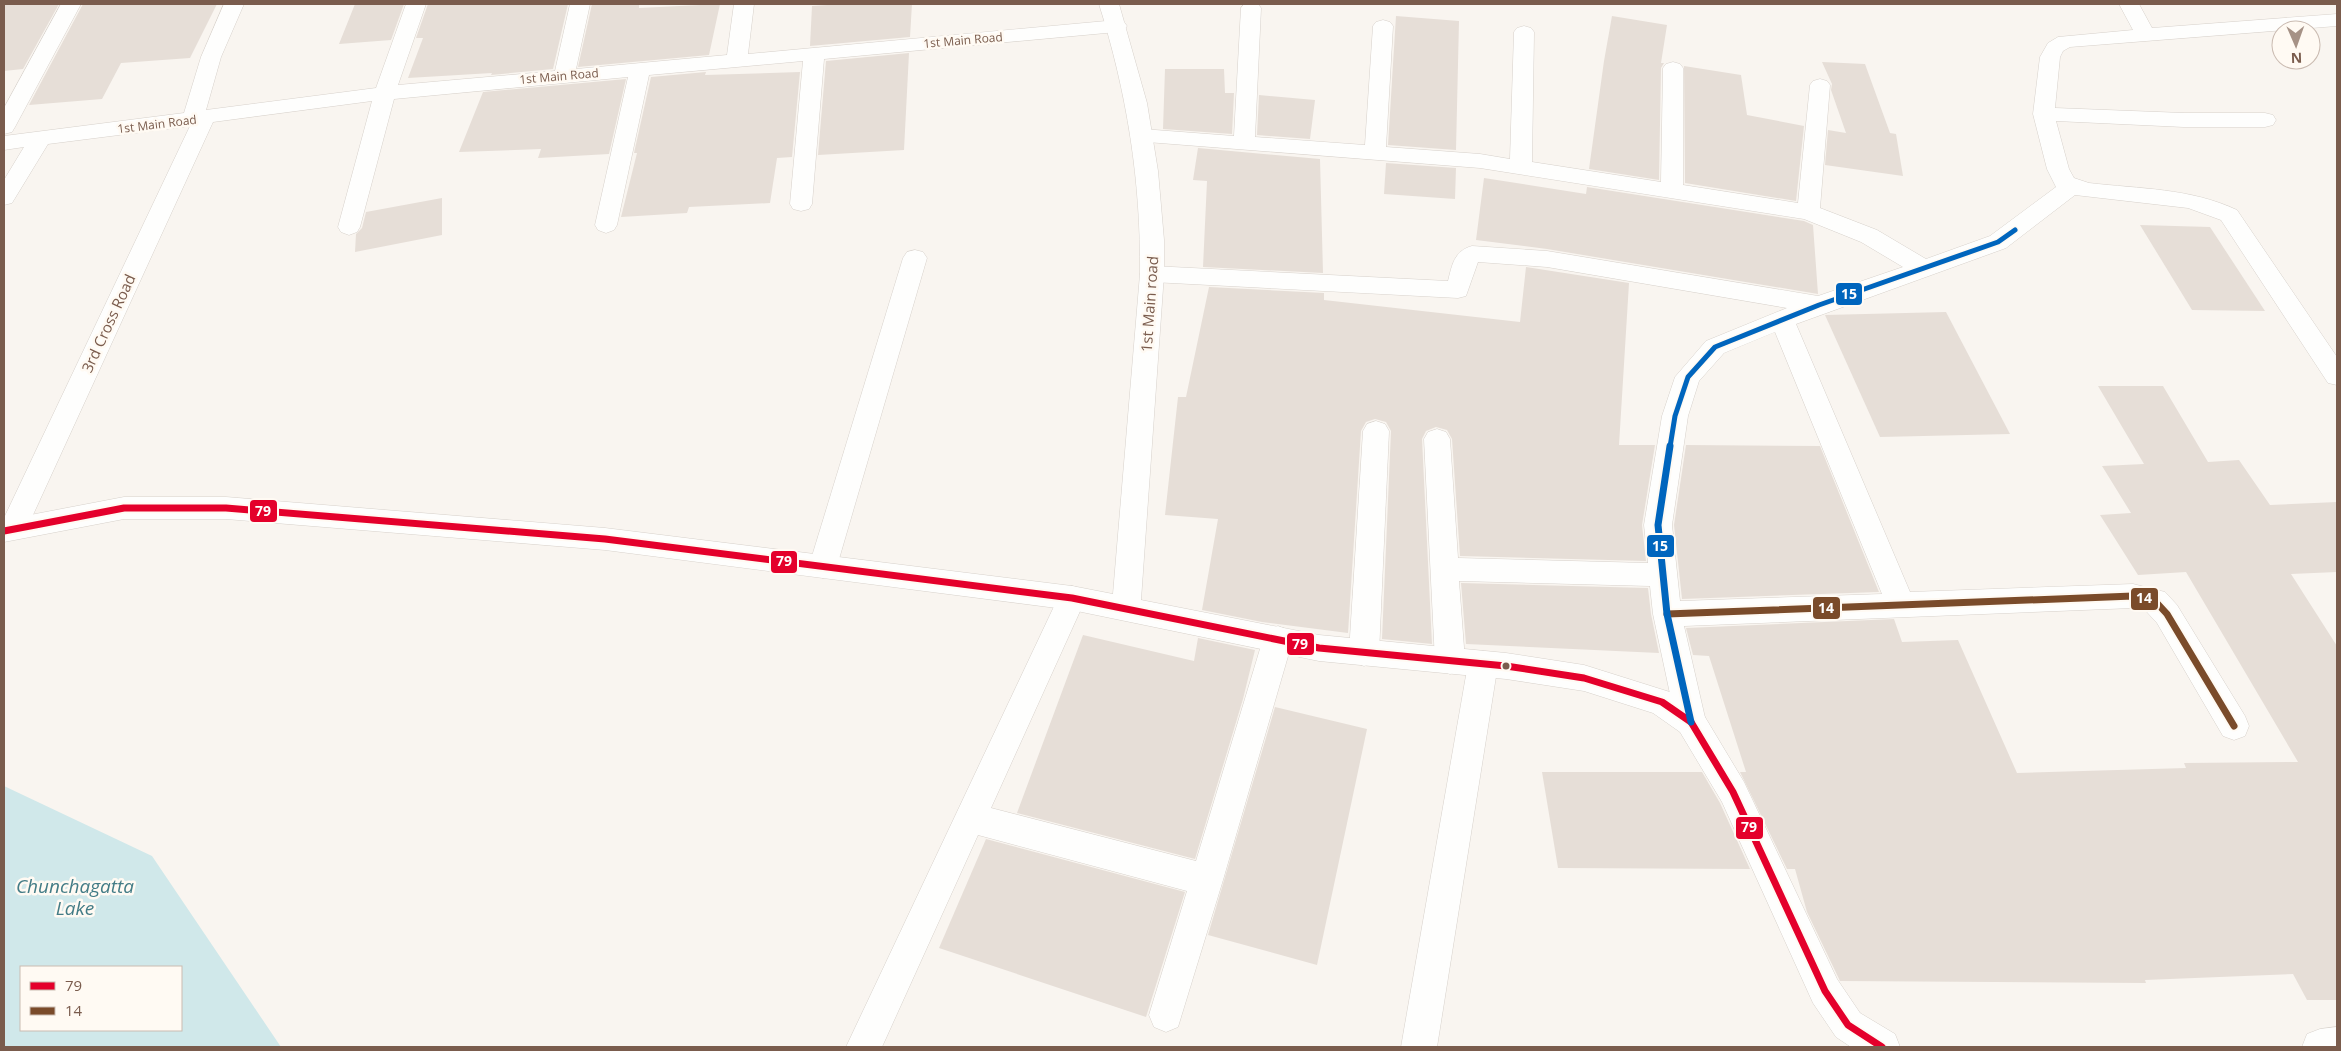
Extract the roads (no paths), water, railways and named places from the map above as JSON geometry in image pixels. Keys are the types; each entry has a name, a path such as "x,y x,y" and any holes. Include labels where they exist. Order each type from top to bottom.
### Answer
{"street":[{"path":"4,127 71,4"},
{"name":"3rd Cross Road","path":"8,529 198,119 211,56 234,4"},
{"path":"349,227 385,93 416,4"},
{"path":"564,75 580,4"},
{"path":"737,60 744,4"},
{"name":"1st Main road","path":"1109,4 1117,26 1142,136 1153,241 1126,607"},
{"path":"2128,4 2146,36"},
{"path":"1244,143 1251,8"},
{"path":"2337,20 2065,41 2054,47 2050,57 2044,114 2058,169 2065,183 2092,191 2189,200 2212,206 2229,214 2265,265 2337,376"},
{"name":"1st Main Road","path":"4,143 385,93 564,75 1117,26"},
{"path":"1374,153 1383,26"},
{"path":"1521,168 1524,32"},
{"path":"801,204 814,53"},
{"path":"1672,191 1673,68"},
{"path":"606,225 640,69"},
{"path":"1808,212 1820,85"},
{"path":"2044,114 2184,120 2264,120"},
{"path":"1142,136 1480,161 1808,212 1869,236 1923,268"},
{"path":"4,198 40,139"},
{"path":"1882,1047 1848,1024 1825,991 1733,792 1691,722 1667,614 1658,525 1675,416 1688,377 1715,347 1819,305 1998,242 2072,186"},
{"path":"1152,274 1458,290 1465,261 1472,254 1548,259 1819,305"},
{"path":"823,566 915,258"},
{"path":"1782,320 1900,604"},
{"path":"1364,652 1376,431"},
{"path":"1437,440 1450,660"},
{"path":"8,529 124,508 226,508 604,539 1072,598 1126,607 1319,648 1506,666 1584,678 1662,702 1691,722"},
{"path":"1444,569 1664,575"},
{"path":"1667,614 2133,596 2155,601 2167,614 2234,726"},
{"path":"872,1045 970,818 1072,598"},
{"path":"1166,1015 1278,639"},
{"path":"1419,1047 1483,664"},
{"path":"970,818 1207,880"}],"water":[{"name":"Chunchagatta Lake","path":"4,786 152,856 281,1047 4,1047"}]}
